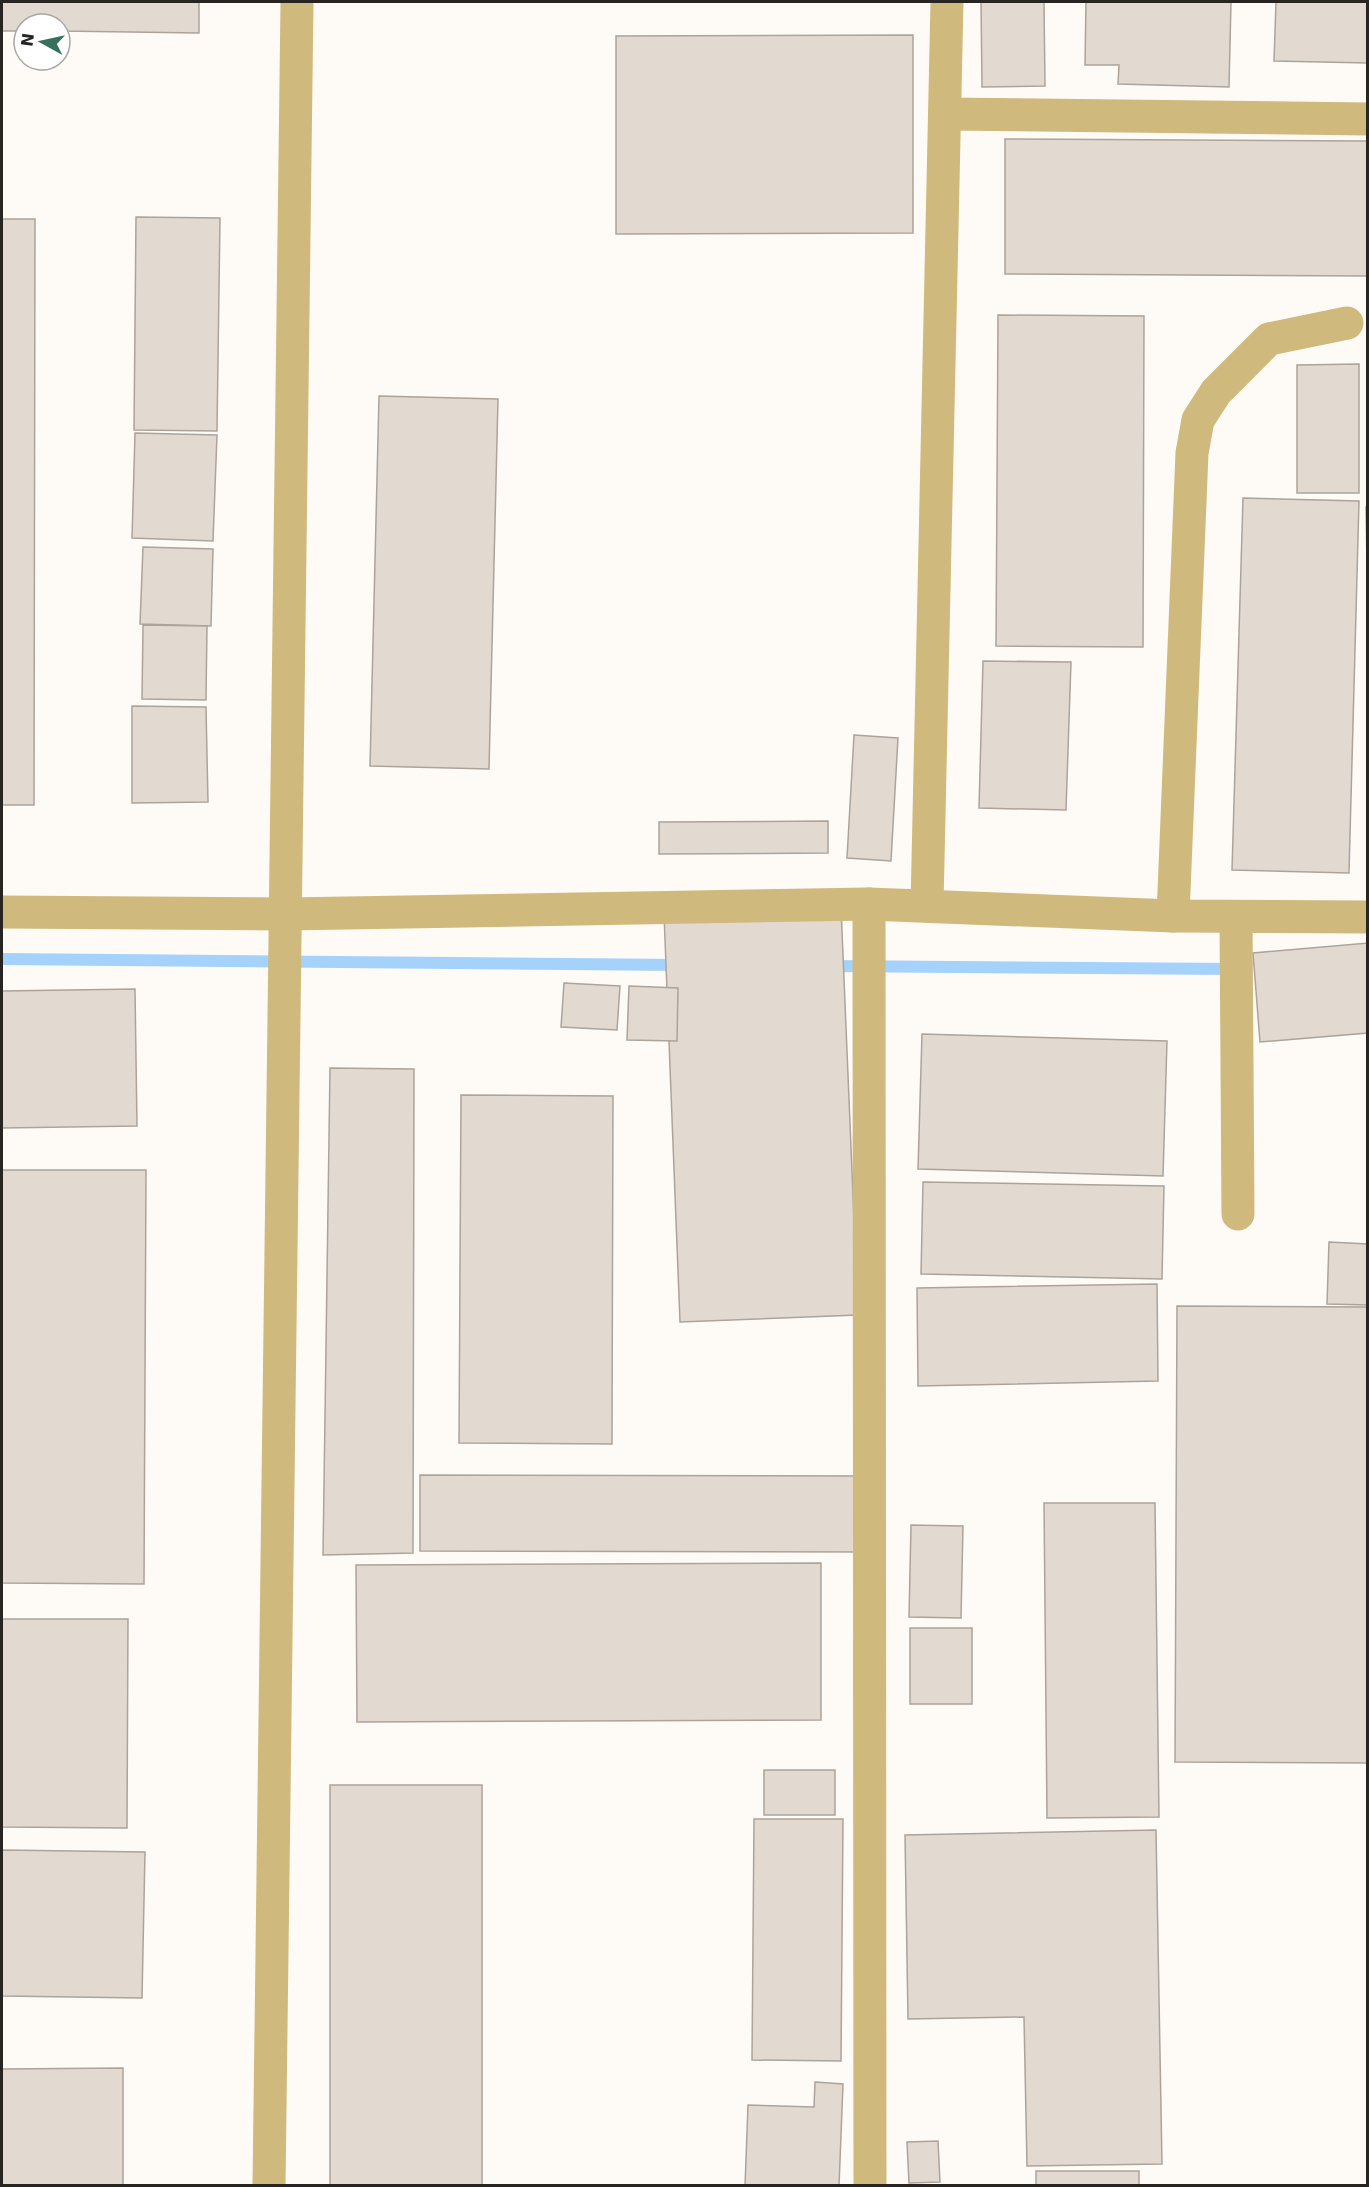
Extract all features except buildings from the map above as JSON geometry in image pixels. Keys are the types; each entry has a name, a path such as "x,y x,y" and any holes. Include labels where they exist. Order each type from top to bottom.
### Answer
{"street":[{"path":"269,2186 297,2"},
{"path":"927,906 947,2"},
{"path":"946,114 1368,119"},
{"path":"1173,916 1192,453 1198,420 1216,392 1269,339 1347,323"},
{"path":"869,904 870,2186"},
{"path":"2,912 286,914 869,904 1173,916 1236,929 1368,917"},
{"path":"1236,929 1238,1214"}],"waterway":[{"path":"2,959 681,965"},
{"path":"828,966 1236,969"}]}
